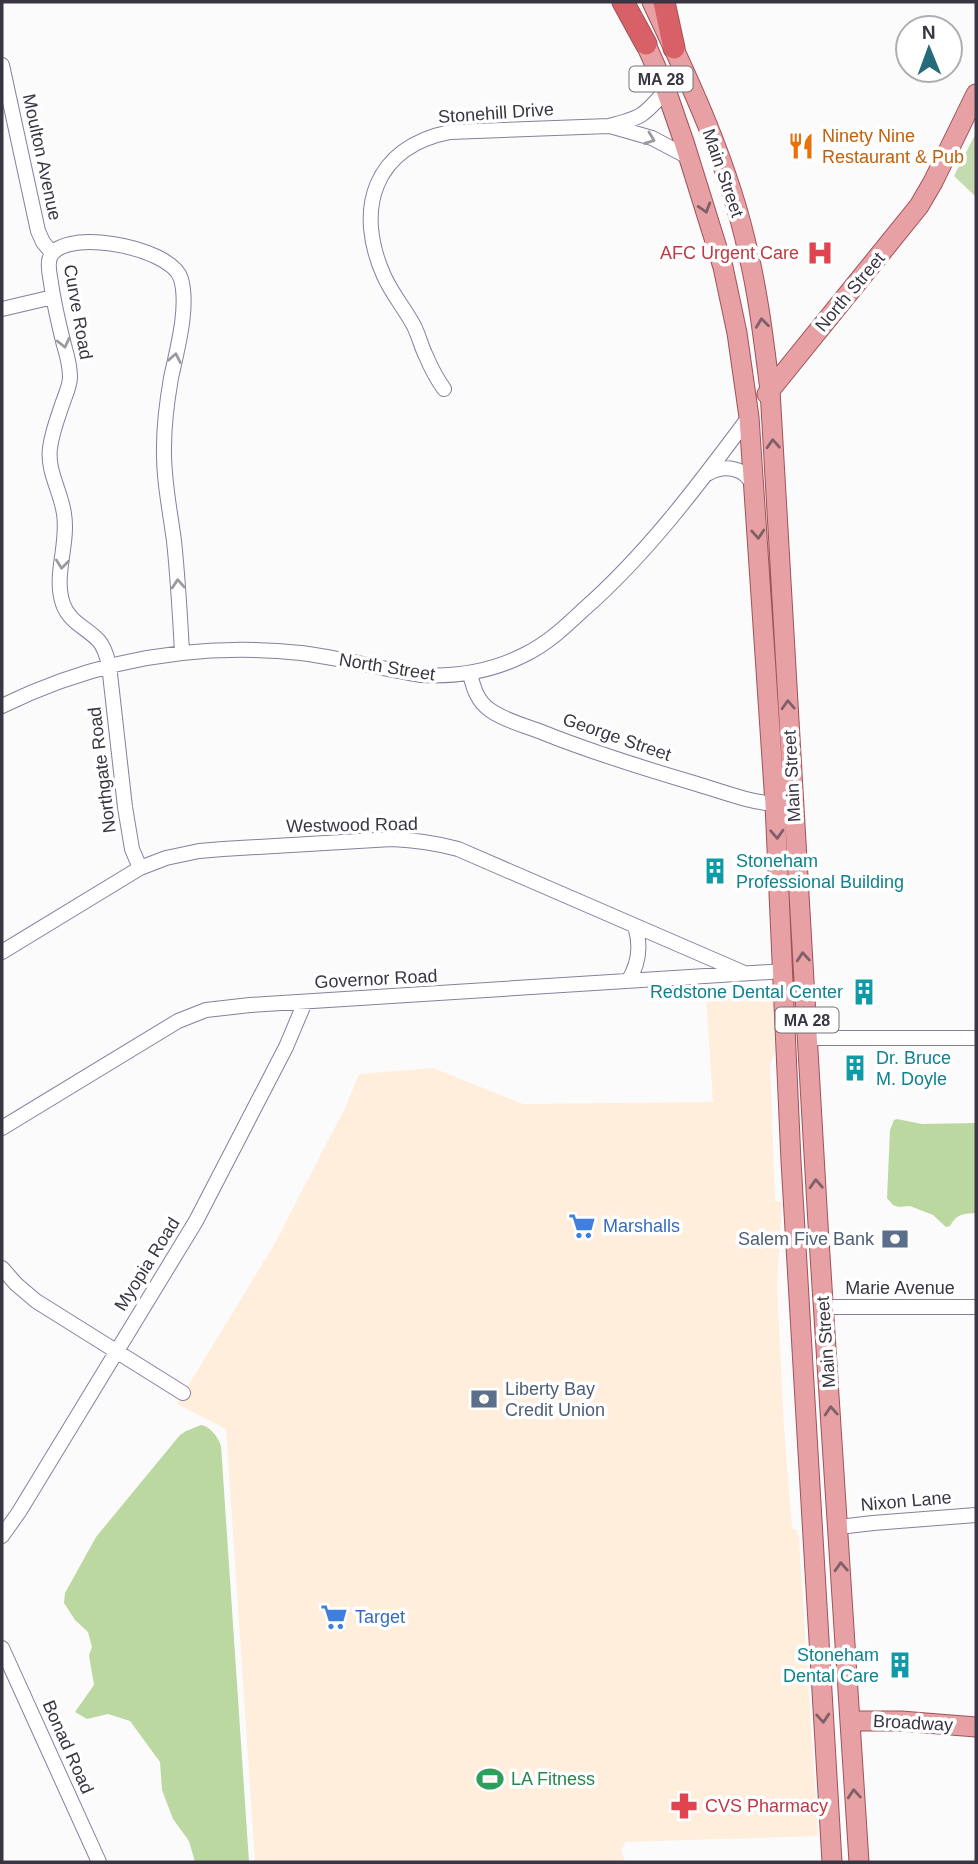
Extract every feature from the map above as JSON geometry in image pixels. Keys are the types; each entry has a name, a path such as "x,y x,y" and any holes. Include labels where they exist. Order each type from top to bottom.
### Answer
{"highway":[{"path":"625,2 646,44"},
{"path":"664,2 674,48"}],"main road":[{"name":"Main Street","path":"652,2 674,48 720,161 748,250 771,390 823,1307 859,1862"},
{"name":"Main Street","path":"646,44 690,158 723,267 737,333 749,417 775,804 791,1161 832,1862"},
{"name":"North Street","path":"749,417 919,206 976,94"},
{"name":"Broadway","path":"850,1721 901,1721 976,1727"}],"street":[{"name":"Moulton Avenue","path":"2,65 39,235 52,253"},
{"name":"Stonehill Drive","path":"444,389 426,358 412,323 388,286 369,227 370,209 376,189 393,160 411,145 444,133 608,126 640,117 666,90"},
{"name":"Stonehill Drive","path":"608,126 652,138 690,158"},
{"name":"Curve Road","path":"109,666 99,641 69,616 61,596 64,515 49,455 53,430 70,377 52,297 48,262 52,253 62,247 107,243 132,248 166,260 175,268 181,279 183,308 167,402 163,450 183,652"},
{"path":"2,309 52,297"},
{"name":"North Street","path":"2,706 36,690 109,666 183,652 262,650 321,656 421,675 470,673 503,664 543,644 625,570 749,417"},
{"path":"703,477 711,471 723,468 745,473 752,481 756,499"},
{"name":"Northgate Road","path":"109,666 125,807 131,845 140,868"},
{"name":"George Street","path":"470,673 482,703 501,716 656,772 756,802 775,804"},
{"name":"Westwood Road","path":"2,951 140,868 175,855 198,851 323,843 411,840 458,849 746,974"},
{"path":"628,981 637,960 638,936 635,926"},
{"name":"Governor Road","path":"2,1128 187,1016 224,1007 784,971"},
{"name":"Myopia Road","path":"2,1536 196,1221 286,1048 305,1002"},
{"path":"808,1038 976,1038"},
{"path":"2,1268 36,1301 183,1393"},
{"name":"Marie Avenue","path":"823,1307 976,1307"},
{"name":"Nixon Lane","path":"839,1527 976,1515"},
{"name":"Bonad Road","path":"2,1648 99,1862"}],"shaded area":[{"path":"766,989 773,995 775,1052 770,1064 775,1201 782,1202 777,1286 784,1427 792,1528 799,1537 818,1836 626,1842 621,1849 625,1862 255,1862 226,1429 177,1404 274,1245 346,1106 359,1074 433,1068 523,1104 713,1102 706,996 737,990"}],"green space":[{"path":"976,133 976,197 954,176"},
{"path":"897,1119 922,1124 976,1123 976,1213 960,1215 946,1227 933,1215 910,1206 893,1205 887,1198 890,1130"},
{"path":"201,1425 214,1433 221,1446 249,1862 195,1862 189,1841 173,1819 162,1790 160,1762 130,1721 108,1714 87,1719 75,1712 94,1685 89,1655 92,1647 88,1632 75,1620 64,1603 65,1593 96,1537 180,1435"}],"place":[{"name":"Ninety Nine Restaurant & Pub","path":"801,146"},
{"name":"AFC Urgent Care","path":"820,253"},
{"name":"Stoneham Professional Building","path":"715,871"},
{"name":"Redstone Dental Center","path":"864,992"},
{"name":"Dr. Bruce M. Doyle","path":"855,1068"},
{"name":"Marshalls","path":"582,1226"},
{"name":"Salem Five Bank","path":"895,1239"},
{"name":"Liberty Bay Credit Union","path":"484,1399"},
{"name":"Target","path":"334,1617"},
{"name":"Stoneham Dental Care","path":"900,1665"},
{"name":"LA Fitness","path":"490,1779"},
{"name":"CVS Pharmacy","path":"684,1806"}]}
